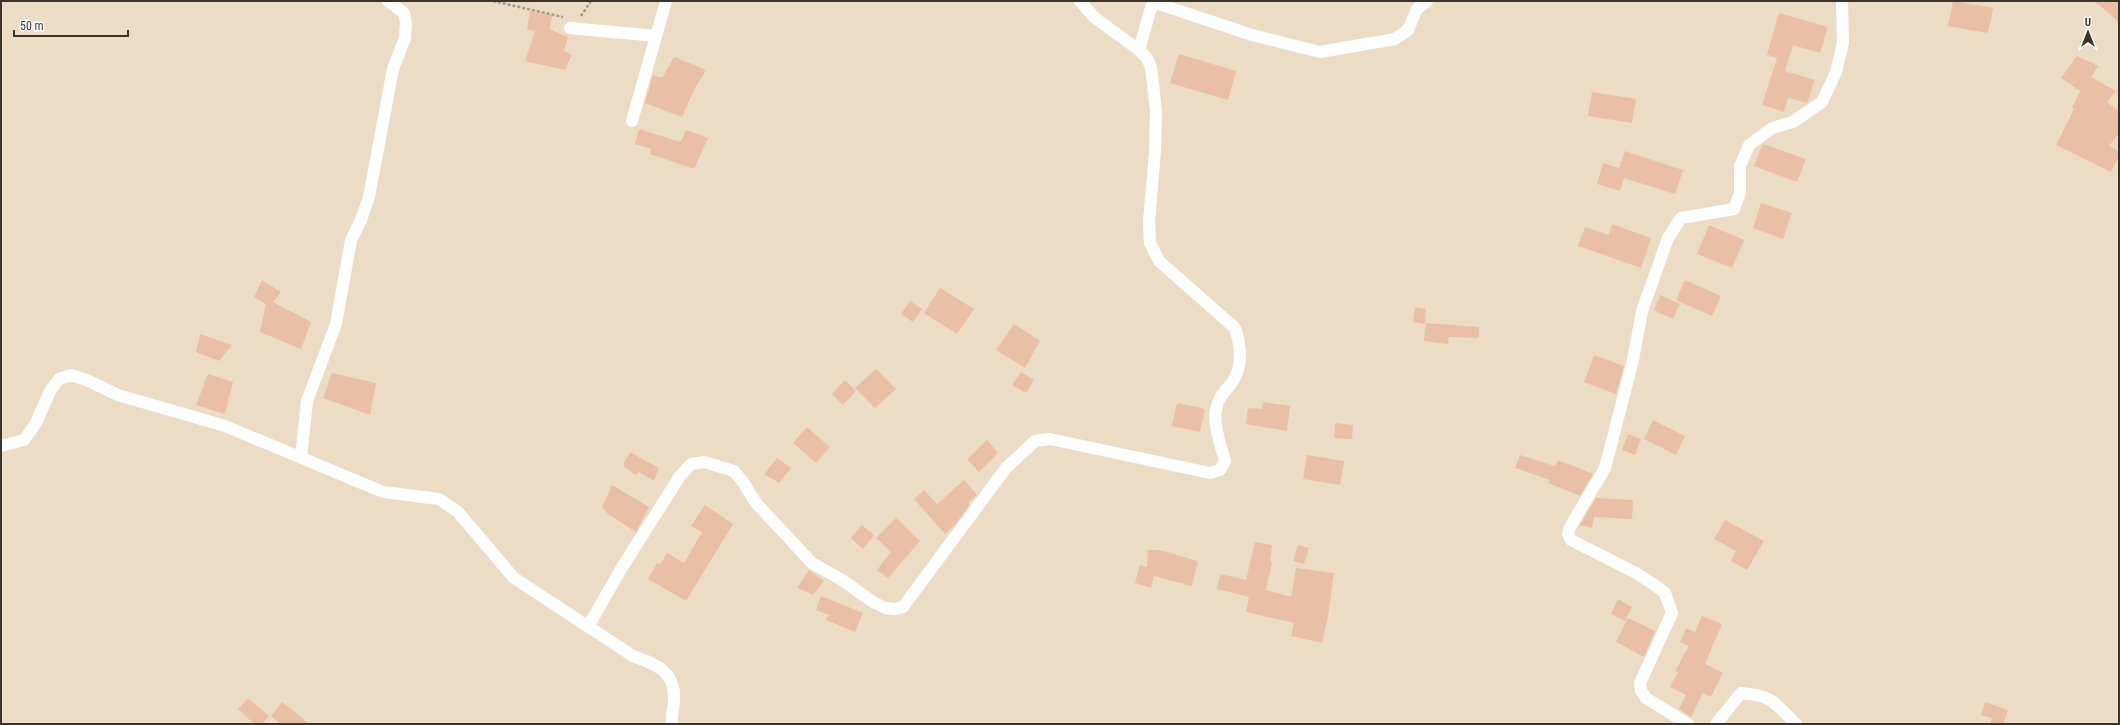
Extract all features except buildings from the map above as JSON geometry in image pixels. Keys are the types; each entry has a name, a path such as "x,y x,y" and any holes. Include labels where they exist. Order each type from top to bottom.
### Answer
{"street":[{"path":"301,457 307,401 336,324 351,240 361,220 369,197 393,69 405,38 406,24 404,13 388,1"},
{"path":"632,121 666,1"},
{"path":"589,626 620,569 680,476 691,464 704,462 734,470 756,503 812,563 842,580 873,602 895,609 903,607 1006,468 1035,441 1050,439 1210,472 1220,470 1225,461 1217,430 1216,411 1221,394 1232,382 1241,362 1240,342 1235,328 1159,261 1150,244 1149,221 1155,152 1156,111 1151,67 1147,58 1139,50 1095,18 1080,1"},
{"path":"1139,50 1153,2 1252,35 1320,52 1395,39 1408,30 1417,9 1427,1"},
{"path":"1688,724 1646,698 1641,691 1640,683 1672,613 1665,593 1636,573 1571,540 1568,534 1570,527 1605,468 1633,360 1642,311 1668,238 1680,218 1734,209 1740,193 1740,166 1749,145 1772,128 1793,122 1822,102 1836,72 1843,44 1842,1"},
{"path":"570,28 656,36"},
{"path":"1,446 24,440 36,423 50,391 58,379 71,375 89,381 118,395 226,426 383,492 439,499 458,512 514,578 633,656 652,662 665,671 672,681 674,700 672,724"},
{"path":"1716,724 1741,693 1759,694 1771,699 1796,724"}],"path":[{"path":"493,1 564,17 570,28 587,9 591,1"}]}
